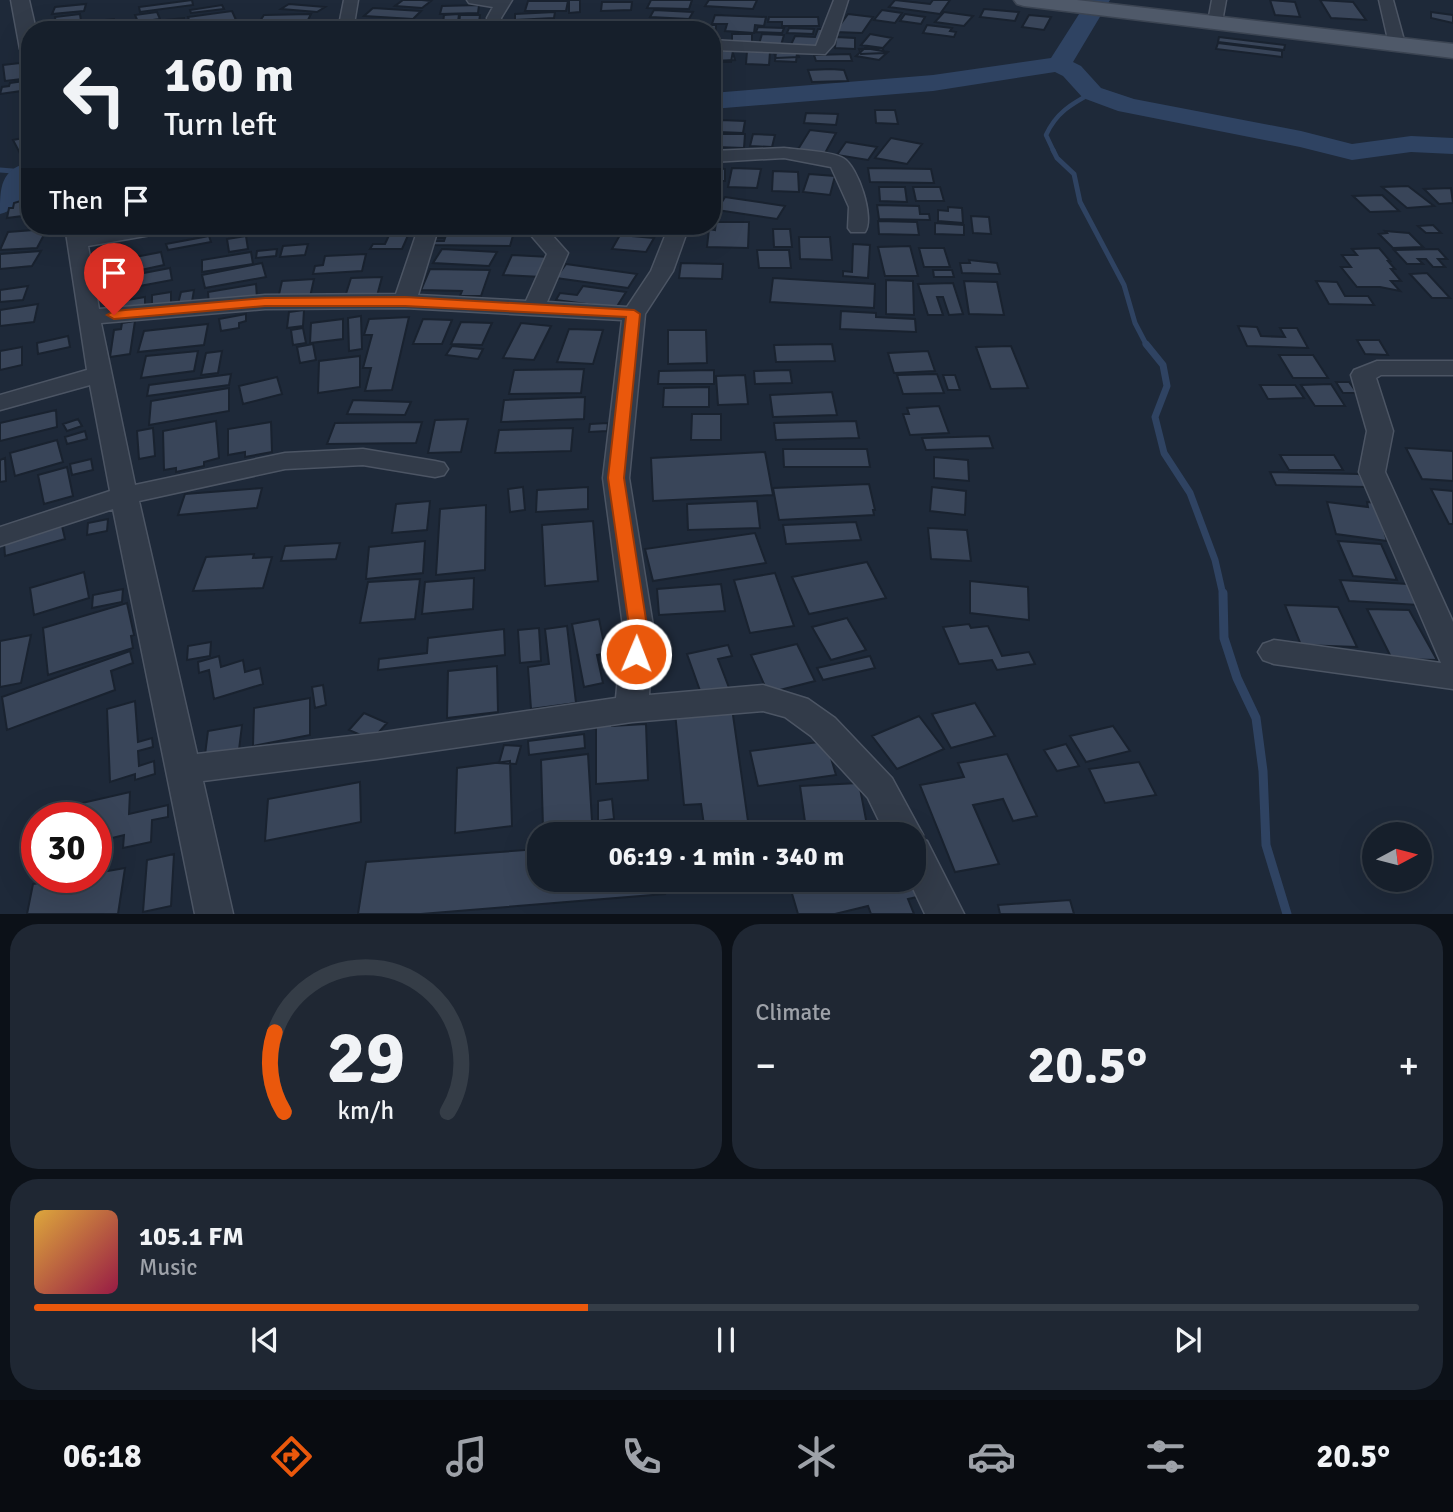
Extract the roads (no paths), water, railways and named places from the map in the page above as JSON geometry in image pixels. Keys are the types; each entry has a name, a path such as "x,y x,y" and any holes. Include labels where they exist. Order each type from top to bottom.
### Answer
{"main road":[{"path":"1024,0 1217,11 1396,44 1453,51"}],"street":[{"path":"24,0 27,21"},
{"path":"347,21 351,0"},
{"path":"474,0 503,2 494,21"},
{"path":"721,46 820,51 826,44 841,0"},
{"path":"1386,0 1396,44"},
{"path":"721,156 784,153 837,162 842,167 859,207 858,229"},
{"path":"77,235 89,317 124,496 185,769 214,914"},
{"path":"405,302 429,235"},
{"path":"533,310 558,253 541,235"},
{"path":"632,709 638,626 616,478 634,314 662,271 676,235"},
{"path":"89,317 265,302 405,302 634,314"},
{"path":"1453,368 1377,368 1363,375 1380,431 1373,472 1453,657"},
{"path":"0,403 100,374"},
{"path":"0,537 124,496 285,461 363,457 435,468"},
{"path":"1274,652 1453,677"},
{"path":"185,769 377,746 632,709 763,698 796,708 823,727 880,788 898,822"},
{"path":"926,876 945,914"}],"waterway":[{"path":"1059,64 1099,0"},
{"path":"721,100 933,83 1059,64"},
{"path":"1059,64 1072,71 1092,93 1127,105 1192,119 1301,139 1352,152 1411,144 1453,146"},
{"path":"1054,152 1046,135 1050,127 1065,110 1092,93"},
{"path":"1054,152 1074,174 1080,202 1124,285 1135,323 1147,346"},
{"path":"0,170 21,172"},
{"path":"0,205 21,177"},
{"path":"1146,344 1163,365 1167,386 1155,417 1164,453 1190,493 1215,560 1223,595"},
{"path":"1223,593 1224,638 1237,678 1256,718 1263,771 1266,845 1287,914"}]}
